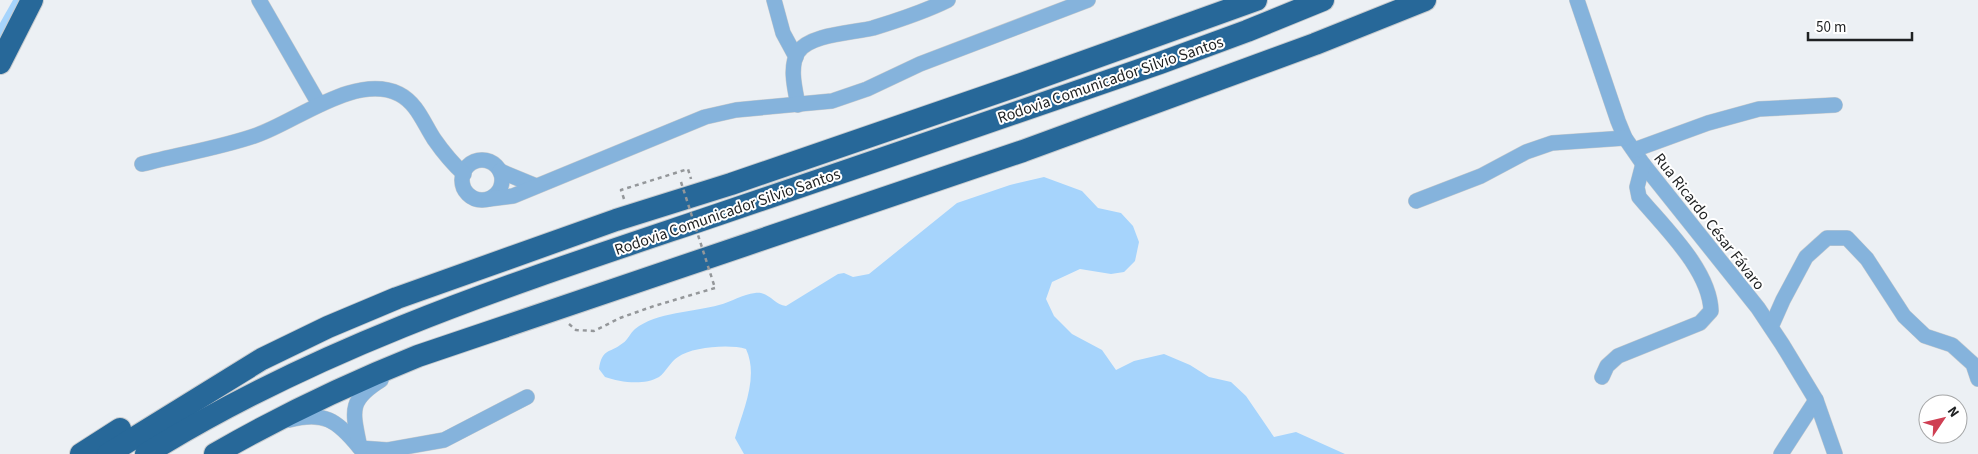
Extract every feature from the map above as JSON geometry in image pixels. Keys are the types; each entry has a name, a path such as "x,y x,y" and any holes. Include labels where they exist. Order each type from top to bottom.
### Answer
{"highway":[{"path":"0,63 32,0"},
{"name":"Rodovia Comunicador Silvio Santos","path":"108,454 262,359 328,327 397,298 688,188 1013,87 1256,0"},
{"name":"Rodovia Comunicador Silvio Santos","path":"146,454 223,409 298,371 423,317 1160,63 1247,31 1323,0"},
{"path":"215,454 263,426 333,392 418,356 1023,151 1315,44 1425,0"},
{"path":"81,454 159,408 262,359"}],"street":[{"path":"259,0 319,104"},
{"path":"774,0 783,33 796,56"},
{"path":"798,105 793,77 796,56 805,45 823,38 871,28 926,11 948,0"},
{"path":"489,199 500,191 502,178 500,171 496,166 483,160 471,164 462,180 466,192 477,200 489,199 513,196 704,117 736,110 832,101 867,90 920,64 1088,0"},
{"name":"Rua Ricardo César Fávaro","path":"1577,0 1630,144 1642,164 1771,327 1816,400 1835,454"},
{"path":"142,164 257,135 319,104 366,89 385,89 401,95 416,108 448,159 464,174"},
{"path":"1416,201 1481,176 1526,152 1552,143 1630,144 1759,109 1835,105"},
{"path":"1602,377 1607,366 1618,356 1700,323 1711,310 1711,296 1699,271 1639,197 1637,187 1642,164"},
{"path":"500,171 536,186"},
{"path":"1771,327 1782,300 1806,256 1827,238 1847,238 1867,259 1904,316 1924,336 1952,345 1973,364 1978,379"},
{"path":"362,451 354,408 358,398 368,388 418,356"},
{"path":"362,451 388,450 444,440 527,397"},
{"path":"1781,454 1816,400"},
{"path":"263,426 299,418 329,419 344,428 362,451"}],"path":[{"path":"554,310 576,330 594,331 620,318 645,309 715,288 688,188 688,169 620,190 623,199 631,197"},
{"path":"673,185 688,188"}],"shaded area":[{"path":"13,0 22,0 0,57 0,23"},
{"path":"1044,177 1082,191 1098,208 1121,213 1133,226 1139,242 1135,261 1124,272 1111,274 1080,269 1052,282 1046,299 1054,316 1072,334 1102,350 1116,370 1134,361 1164,354 1190,365 1209,377 1231,382 1246,396 1274,437 1296,432 1345,454 744,454 735,438 750,382 750,360 746,349 721,347 692,351 675,359 659,377 646,382 624,382 611,379 605,377 599,369 604,354 625,342 635,329 644,323 676,313 719,305 755,293 764,294 786,306 838,274 844,273 853,277 869,274 957,203 1010,185"}]}
